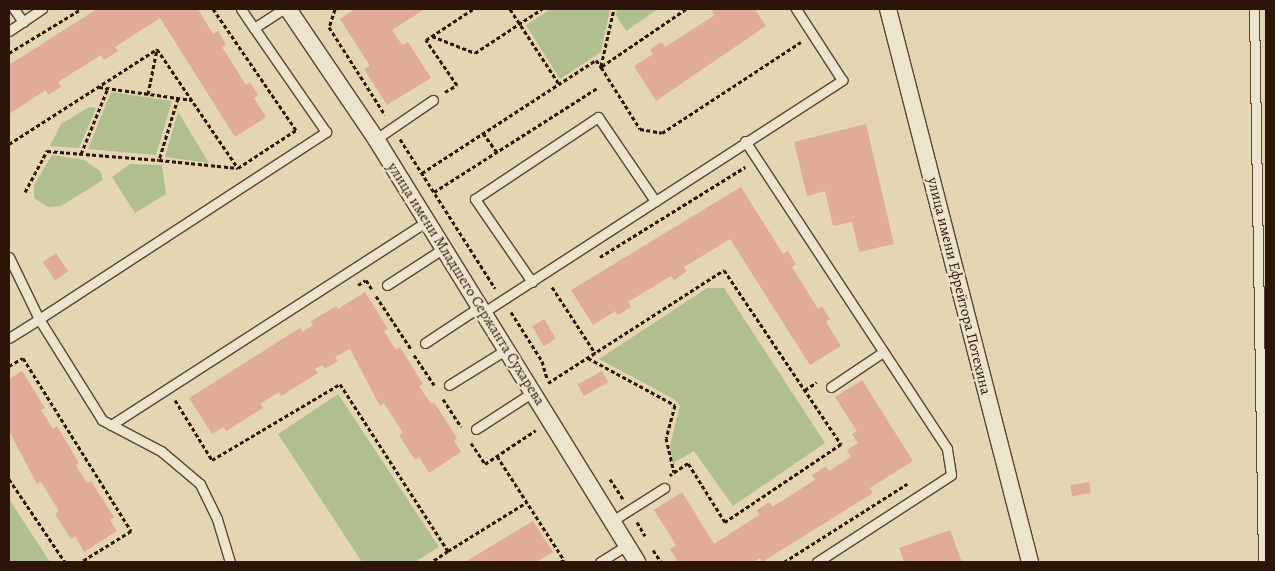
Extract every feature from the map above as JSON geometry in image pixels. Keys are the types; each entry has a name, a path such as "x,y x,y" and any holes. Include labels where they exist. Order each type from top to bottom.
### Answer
{"street":[{"name":"улица имени Младшего Сержанта Сухарева","path":"288,9 376,139 637,562"},
{"name":"улица имени Ефрейтора Потехина","path":"888,9 1030,562"}],"lane":[{"path":"14,9 23,22"},
{"path":"9,31 42,9"},
{"path":"9,338 326,132 241,9"},
{"path":"254,28 283,9"},
{"path":"425,343 532,282 745,141 842,80 796,9"},
{"path":"1254,9 1263,562"},
{"path":"376,139 433,100"},
{"path":"532,282 474,199 598,117 655,201"},
{"path":"745,141 947,449 951,475 817,562"},
{"path":"111,425 427,221"},
{"path":"387,284 444,248"},
{"path":"9,257 39,319 102,420 160,451 200,484 217,519 230,562"},
{"path":"449,385 507,349"},
{"path":"831,387 883,352"},
{"path":"476,429 533,392"},
{"path":"612,521 664,488"},
{"path":"600,562 627,545"}],"path":[{"path":"9,53 81,9"},
{"path":"25,192 47,151 238,168 296,130 213,9"},
{"path":"335,9 329,27 542,361 548,383 553,390"},
{"path":"433,100 457,85 426,40 473,9"},
{"path":"510,9 559,84"},
{"path":"432,36 475,53 542,9"},
{"path":"601,67 614,9"},
{"path":"601,67 686,9"},
{"path":"422,173 596,60 640,129 662,133 802,43 797,36"},
{"path":"157,49 238,168"},
{"path":"9,144 157,49"},
{"path":"148,94 157,49"},
{"path":"98,87 192,100"},
{"path":"81,154 108,88"},
{"path":"434,192 597,88"},
{"path":"160,160 178,98"},
{"path":"483,133 496,152"},
{"path":"594,260 744,166 750,174"},
{"path":"548,383 724,270 841,444 725,522 688,463 666,478"},
{"path":"349,291 366,280 436,389"},
{"path":"544,292 560,281"},
{"path":"552,287 595,353"},
{"path":"511,312 519,307"},
{"path":"9,366 23,358 131,531 81,562"},
{"path":"587,358 675,405 666,438 674,472"},
{"path":"805,390 820,380"},
{"path":"182,393 174,398 212,460 340,384 448,551"},
{"path":"442,397 463,430"},
{"path":"469,439 485,464 550,421"},
{"path":"497,456 564,560 560,562"},
{"path":"607,475 647,540"},
{"path":"9,479 65,562"},
{"path":"784,562 914,480"},
{"path":"622,499 628,498"},
{"path":"431,562 526,502"},
{"path":"652,547 661,562"}],"green space":[{"path":"551,9 610,9 601,52 560,79 526,25"},
{"path":"617,9 658,9 626,31 616,15"},
{"path":"111,92 172,101 156,155 88,149"},
{"path":"89,107 96,108 79,148 50,146 61,124"},
{"path":"178,112 209,163 165,157"},
{"path":"52,155 84,160 100,171 103,180 61,206 48,207 34,198 34,185"},
{"path":"130,164 162,165 166,194 135,213 112,177"},
{"path":"707,288 724,288 825,443 733,506 694,451 673,463 670,445 680,406 674,399 599,359"},
{"path":"338,394 439,547 415,562 362,562 278,434"},
{"path":"9,499 50,562 9,562"}],"building":[{"path":"97,9 198,9 213,34 218,31 226,44 222,47 246,85 250,82 258,95 254,98 266,117 235,137 160,18 115,47 118,51 104,60 101,55 58,82 61,87 48,95 46,90 9,114 9,65"},
{"path":"355,9 425,9 392,30 402,45 408,42 431,78 387,105 364,69 370,66 340,19"},
{"path":"711,9 755,9 766,26 656,101 634,66 653,54 650,50 655,46 662,42 665,47 715,15"},
{"path":"866,124 894,244 859,252 852,222 833,226 825,191 807,196 794,142"},
{"path":"741,187 783,254 788,251 796,264 792,267 818,309 822,306 830,319 826,322 841,346 810,365 730,239 684,267 687,271 674,280 671,276 628,302 631,307 618,315 615,311 593,325 571,290"},
{"path":"56,253 68,271 55,280 43,262"},
{"path":"365,292 388,329 384,331 396,350 400,347 423,384 419,386 431,404 434,402 457,438 454,441 461,452 429,473 419,457 415,460 399,435 403,433 384,403 380,406 350,349 335,357 338,361 325,369 322,365 315,369 318,373 281,396 279,392 260,404 263,408 226,431 224,427 212,434 189,398 300,328 303,332 313,325 311,321 336,306 338,309"},
{"path":"544,319 556,339 544,346 532,326"},
{"path":"22,371 45,408 41,410 53,429 57,426 79,463 76,465 87,483 91,481 114,517 110,520 117,531 84,552 75,536 71,539 55,514 59,511 41,482 37,484 9,431 9,379"},
{"path":"602,371 608,382 584,396 578,385"},
{"path":"862,380 913,461 870,488 873,493 762,562 760,558 753,562 678,562 670,549 676,545 654,510 682,492 714,544 759,515 757,510 763,506 770,502 772,507 815,480 812,475 826,466 829,471 851,457 847,450 858,443 852,434 857,431 835,397"},
{"path":"1089,482 1091,493 1072,496 1070,485"},
{"path":"533,521 553,552 536,562 465,562"},
{"path":"950,530 962,562 904,562 899,548"}]}
